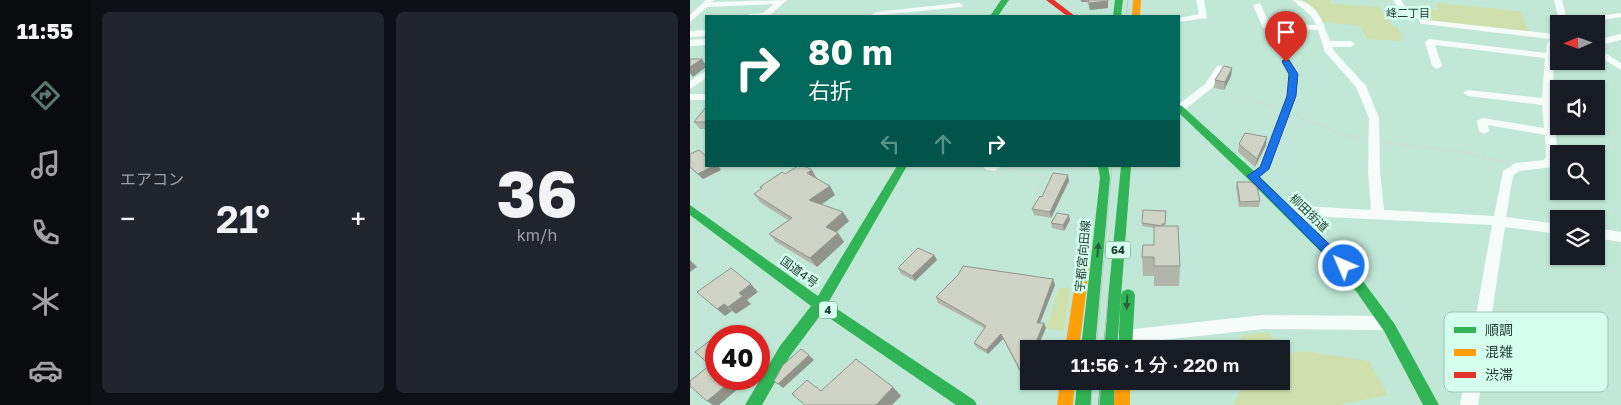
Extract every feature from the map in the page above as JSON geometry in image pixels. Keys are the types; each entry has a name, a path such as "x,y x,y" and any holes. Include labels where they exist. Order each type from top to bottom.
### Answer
{"main road":[{"path":"995,15 1005,0"},
{"path":"1050,0 1070,15"},
{"path":"1117,15 1119,0"},
{"path":"1136,15 1137,0"},
{"name":"柳田街道","path":"1180,110 1252,176 1350,273 1386,323 1431,405"},
{"path":"752,405 786,351 820,305 901,167"},
{"path":"1126,167 1131,211 1130,254"},
{"name":"64","path":"1121,340 1126,167"},
{"path":"1089,223 1094,187 1104,172"},
{"name":"宇都宮向田線","path":"1089,340 1104,172"},
{"name":"国道4号","path":"690,209 820,305 969,405"},
{"path":"1073,340 1084,262"},
{"path":"1121,340 1128,282"},
{"path":"1065,405 1067,390"},
{"path":"1082,405 1084,390"},
{"path":"1106,405 1107,390"},
{"path":"1122,405 1123,390"}],"street":[{"path":"690,20 708,3 783,0"},
{"path":"766,15 783,0"},
{"path":"1180,20 1204,16 1200,0"},
{"path":"1297,0 1308,7 1317,17 1330,52 1361,86 1374,118 1374,172 1378,216"},
{"path":"1397,0 1406,14 1422,16 1424,22 1550,35"},
{"path":"1558,0 1562,15"},
{"path":"875,15 914,13 960,3"},
{"path":"953,15 960,3"},
{"path":"1257,5 1266,26 1320,28"},
{"path":"1605,18 1621,16"},
{"path":"690,20 705,19"},
{"path":"690,34 705,33"},
{"path":"1605,41 1621,37"},
{"path":"690,44 705,42"},
{"path":"1436,66 1429,42 1550,56 1548,102 1550,132 1482,121 1484,131"},
{"path":"1326,44 1350,44"},
{"path":"1605,56 1621,67"},
{"path":"1252,176 1264,169 1292,96 1294,74 1286,62"},
{"path":"1180,108 1208,87 1220,68"},
{"path":"690,86 705,75"},
{"path":"1468,93 1548,102"},
{"path":"690,97 705,97"},
{"path":"1484,312 1507,174 1516,166 1548,164 1552,158 1550,135"},
{"path":"1286,210 1498,221 1550,228"},
{"path":"1605,235 1621,237"},
{"path":"1121,340 1263,322 1386,323"},
{"path":"1469,405 1471,392"}],"path":[{"path":"1459,9 1463,16 1460,20"},
{"path":"1208,87 1286,111 1343,134 1374,141 1492,158 1516,166"},
{"path":"992,167 1045,177 1036,194"}],"green space":[{"path":"1302,0 1329,0 1332,4 1380,7 1393,27 1398,27 1403,41 1367,39 1360,26 1322,22 1315,9"},
{"path":"1436,3 1520,11 1530,32 1426,20 1423,8 1438,10"},
{"path":"1059,288 1070,288 1064,331 1046,328"},
{"path":"1268,332 1274,340 1240,340 1244,335"},
{"path":"1302,351 1369,361 1388,395 1338,405 1233,405 1240,390 1290,390 1290,354"}],"building":[{"path":"1088,0 1108,0 1108,1 1089,3"},
{"path":"690,59 702,59 690,67"},
{"path":"1224,66 1232,68 1225,82 1215,80"},
{"path":"705,108 705,122 694,122"},
{"path":"1245,133 1267,137 1257,159 1239,144"},
{"path":"699,150 705,155 705,167 711,167 698,174 690,167 690,154"},
{"path":"796,167 806,167 812,170 807,173 830,186 809,200 843,212 826,227 838,233 810,258 769,234 792,218 754,194 762,188 760,187 782,172 785,174"},
{"path":"1053,173 1068,175 1050,212 1032,209 1040,196 1042,197"},
{"path":"1237,182 1251,182 1257,187 1260,201 1240,202"},
{"path":"1143,210 1166,211 1165,224 1162,224 1162,226 1142,223"},
{"path":"1057,213 1069,215 1063,225 1051,223"},
{"path":"1154,226 1178,226 1180,266 1154,266 1154,257 1142,257 1143,245 1154,245"},
{"path":"918,248 934,255 912,276 898,268"},
{"path":"963,266 1053,279 1037,323 1044,323 1037,340 1020,340 1020,369 1001,334 986,350 974,343 986,326 936,297 958,275"},
{"path":"731,268 751,284 739,293 743,296 728,307 724,304 717,309 697,292"},
{"path":"705,344 705,361 695,352"},
{"path":"801,349 809,355 778,384 774,381 783,365"},
{"path":"856,359 893,387 876,405 805,405 792,394 807,380 821,391"},
{"path":"705,369 705,390 720,390 707,401 690,386 690,381"}],"tram line":[{"path":"1126,15 1128,0"},
{"path":"1097,340 1112,167"},
{"path":"1105,340 1108,296"},
{"path":"1091,405 1092,390"},
{"path":"1099,405 1100,390"}],"traffic: fast":[{"path":"995,15 1005,0"},
{"path":"1117,15 1119,0"},
{"path":"1180,109 1252,176 1350,273 1389,327 1431,405"},
{"path":"753,405 785,351 820,305 901,167"},
{"path":"1089,340 1105,178 1103,167"},
{"path":"1111,340 1126,167"},
{"path":"690,209 820,305 969,405"},
{"path":"1126,340 1128,295"},
{"path":"1083,405 1084,390"},
{"path":"1106,405 1107,390"}],"traffic: slow":[{"path":"1136,15 1137,0"},
{"path":"1073,340 1083,269"},
{"path":"1065,405 1067,390"},
{"path":"1122,405 1123,390"}],"traffic: jam":[{"path":"1050,0 1070,15"}],"district":[{"name":"峰二丁目","path":"1408,13"}],"route":[{"path":"1286,62 1294,74 1292,96 1264,169 1252,176 1344,266"}]}
